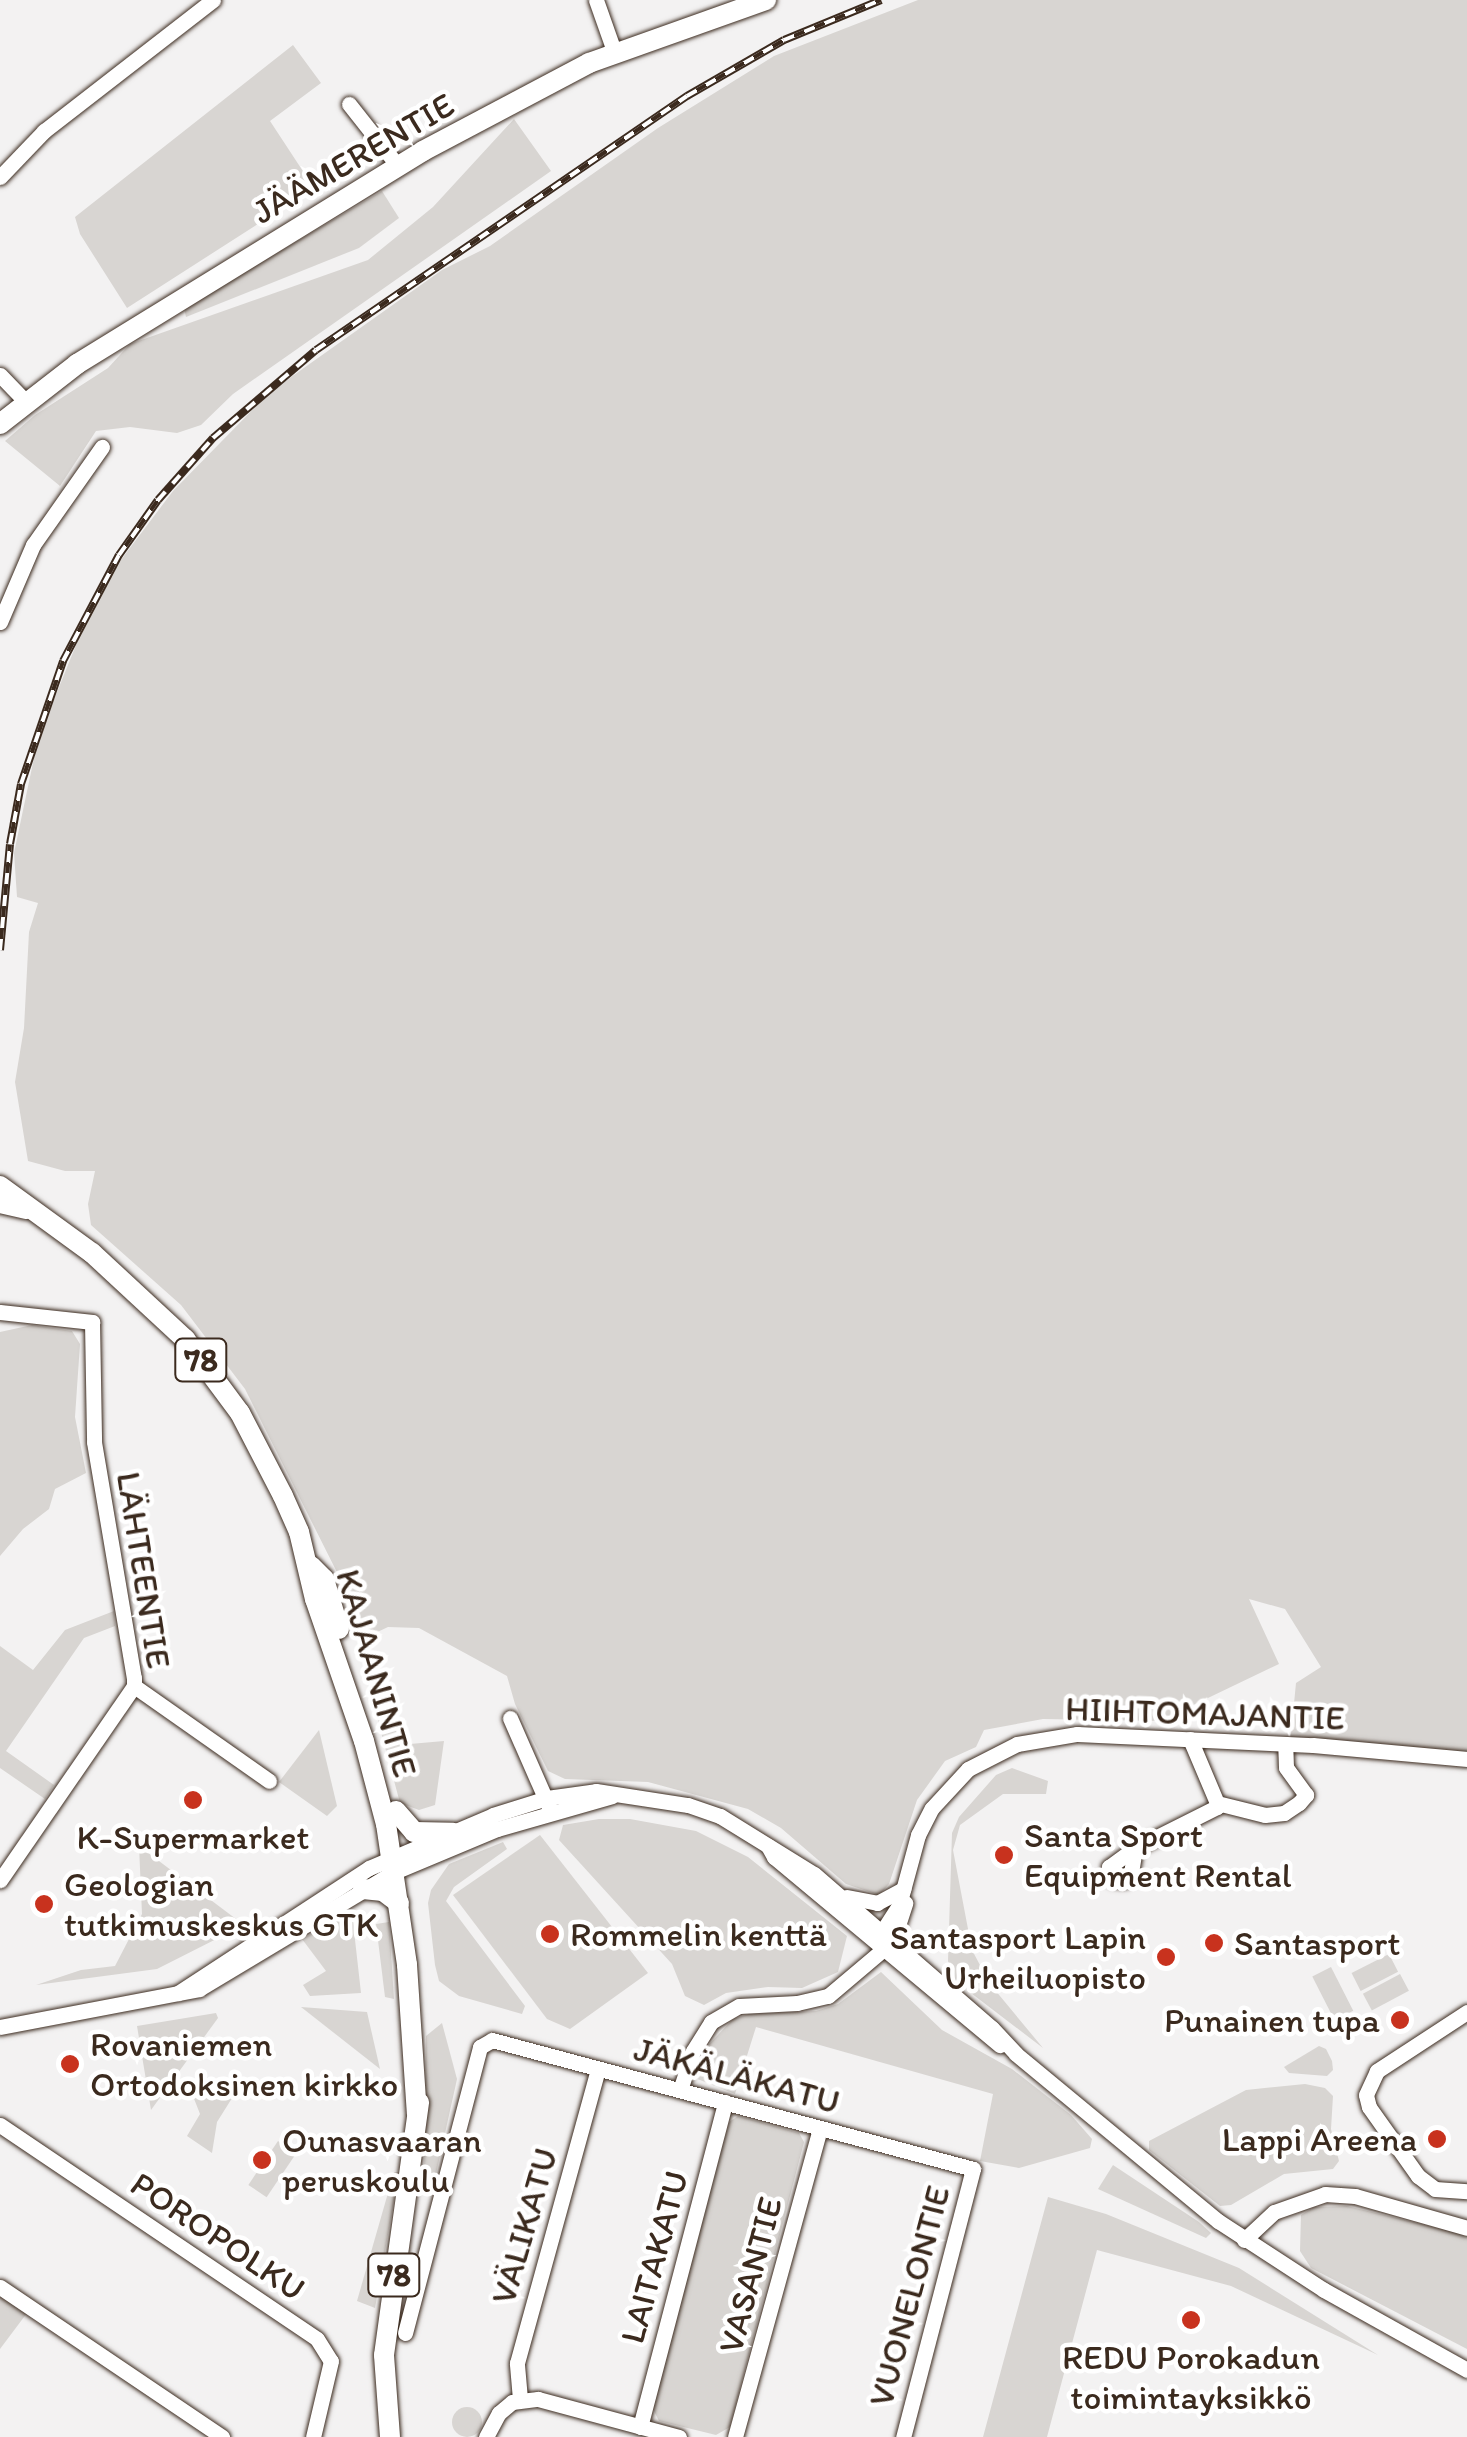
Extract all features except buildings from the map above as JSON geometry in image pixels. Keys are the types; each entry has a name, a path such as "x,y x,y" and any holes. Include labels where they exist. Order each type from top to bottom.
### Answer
{"main road":[{"name":"JÄÄMERENTIE","path":"0,424 76,364 398,166 556,79 766,0"},
{"name":"78","path":"0,1186 22,1199 26,1209"},
{"name":"78","path":"0,1203 26,1209 92,1253 185,1339 255,1438 299,1532 309,1564"},
{"name":"KAJAANINTIE","path":"309,1564 324,1579 396,1811 399,1902 417,2114"},
{"name":"KAJAANINTIE","path":"309,1564 315,1599 364,1741 399,1862 421,2020 423,2078 384,2355 390,2437"},
{"path":"396,1811 414,1832 453,1833"},
{"path":"363,1889 383,1891 399,1902"}],"street":[{"path":"0,178 44,131 213,0"},
{"path":"596,0 615,54"},
{"path":"349,104 398,166"},
{"path":"0,375 25,402"},
{"path":"0,622 6,590 102,447"},
{"name":"LÄHTEENTIE","path":"0,1312 92,1322 94,1442 133,1650 134,1686 0,1880"},
{"path":"134,1686 269,1781"},
{"path":"510,1718 548,1804"},
{"name":"HIIHTOMAJANTIE","path":"886,1940 905,1909 903,1889 918,1835 932,1808 968,1768 1001,1749 1058,1735 1286,1744 1467,1759"},
{"path":"1190,1739 1218,1803"},
{"path":"1135,1848 1218,1803 1270,1815 1289,1810 1306,1796 1286,1766 1286,1744"},
{"path":"178,1992 251,1941 453,1833 548,1804 612,1796 688,1805 720,1816 782,1851 838,1892 886,1940 1016,2054 1169,2184 1244,2240 1467,2370"},
{"path":"0,2027 212,1983 363,1889 399,1862 548,1804"},
{"path":"768,1846 774,1857 886,1940"},
{"path":"838,1892 877,1903 903,1889"},
{"path":"680,2090 702,2032 724,2012 759,2002 797,2003 828,1996 859,1974 886,1940"},
{"path":"1467,2012 1377,2071 1366,2095 1370,2107 1418,2176 1435,2189 1467,2191"},
{"name":"JÄKÄLÄKATU","path":"405,2332 484,2042 492,2040 974,2169"},
{"name":"VÄLIKATU","path":"520,2399 517,2363 598,2070"},
{"name":"LAITAKATU","path":"640,2427 725,2102"},
{"name":"POROPOLKU","path":"0,2125 317,2339 330,2361 313,2437"},
{"name":"VASANTIE","path":"735,2437 820,2128"},
{"name":"VUONELONTIE","path":"903,2437 974,2169"},
{"path":"1244,2240 1274,2212 1325,2194 1355,2196 1467,2228"},
{"path":"0,2287 222,2437"},
{"path":"486,2437 500,2413 520,2399 538,2399 679,2437"}],"shaded area":[{"path":"918,0 1467,0 1467,1759 1285,1744 1291,1734 1296,1683 1321,1667 1285,1609 1249,1599 1279,1664 1160,1721 1043,1719 984,1730 976,1747 945,1761 917,1800 889,1884 879,1895 846,1884 781,1828 748,1809 648,1782 565,1779 548,1771 515,1704 507,1676 419,1628 388,1627 369,1636 245,1389 181,1305 91,1225 88,1204 95,1171 65,1171 28,1161 15,1082 24,1028 29,932 38,903 17,897 14,853 38,739 89,613 114,569 173,491 270,392 442,270 490,246 658,128 774,56"},
{"path":"293,45 321,83 270,121 314,188 127,308 80,234 75,217"},
{"path":"514,119 551,171 233,394 201,425 177,433 130,427 96,431 60,486 5,441 35,415 108,368 130,344 368,260 433,207"},
{"path":"382,191 399,218 359,248 186,317 184,308"},
{"path":"32,1325 72,1331 80,1344 75,1417 86,1473 55,1489 49,1509 23,1529 0,1556 0,1332"},
{"path":"114,1611 115,1626 84,1638 6,1751 54,1785 45,1799 0,1768 0,1646 33,1670 65,1630"},
{"path":"383,1695 410,1744 444,1741 435,1805 419,1810 400,1803 374,1706"},
{"path":"319,1730 337,1806 327,1816 279,1782"},
{"path":"1012,1768 1048,1781 1046,1794 1003,1794 960,1825 953,1850 972,1950 990,1984 1043,2048 954,1980 948,1961 952,1833 959,1817 996,1775"},
{"path":"630,1819 696,1831 748,1857 847,1936 838,1972 802,1988 768,1987 726,1993 704,2005 685,1996 672,1964 559,1840 563,1825"},
{"name":"Rommelin kenttä","path":"540,1835 648,1973 570,2029 547,2019 453,1895"},
{"path":"503,1842 507,1849 454,1887 446,1901 525,2006 522,2014 459,1996 439,1981 428,1903 431,1890 449,1864"},
{"path":"139,1846 244,1925 157,1969 36,1985 81,1970 115,1966 142,1914"},
{"path":"352,1913 361,1993 310,1996 303,1985 326,1971 302,1939"},
{"path":"389,1922 394,1999 385,1997 376,1924"},
{"path":"1389,1954 1398,1972 1361,1991 1352,1973"},
{"path":"1331,1967 1353,2011 1335,2020 1312,1977"},
{"path":"881,1972 942,2030 1012,2069 1071,2115 1092,2139 1090,2148 1019,2168 980,2161 993,2094 756,2027 735,2094 695,2078 701,2053 733,2019 749,2014 816,2011 838,2004"},
{"path":"1400,1974 1409,1991 1372,2010 1363,1994"},
{"path":"301,2007 367,2012 380,2069"},
{"path":"216,2013 218,2018 151,2110 137,2026"},
{"path":"442,2023 457,2079 434,2183 424,2179 426,2036"},
{"path":"1319,2046 1326,2049 1332,2061 1333,2070 1327,2076 1289,2073 1284,2067"},
{"path":"203,2074 234,2095 217,2122 212,2153 187,2136 200,2114 191,2091"},
{"path":"1305,2084 1325,2088 1333,2096 1331,2129 1339,2161 1333,2169 1284,2174 1231,2205 1220,2206 1149,2150 1149,2141 1246,2090"},
{"path":"738,2116 799,2133 804,2142 730,2427 716,2435 659,2421 653,2409 729,2122"},
{"path":"278,2141 296,2153 267,2197 248,2185"},
{"path":"1113,2165 1211,2233 1206,2238 1098,2189"},
{"path":"394,2172 399,2172 375,2308 357,2301"},
{"path":"1048,2197 1106,2214 1239,2268 1378,2355 1231,2286 1097,2250 1047,2437 983,2437"},
{"path":"1347,2206 1467,2235 1467,2349 1311,2268 1300,2251 1301,2215 1314,2207"},
{"path":"0,2295 27,2313 0,2349"},
{"path":"467,2407 478,2411 482,2422 478,2433 467,2437 456,2433 452,2422 456,2411"}],"railway":[{"path":"0,950 10,844 21,784 63,661 119,555 158,500 213,438 316,350 687,96 784,40 881,0"}],"place":[{"name":"K-Supermarket","path":"193,1800"},
{"name":"Santa Sport Equipment Rental","path":"1004,1855"},
{"name":"Geologian tutkimuskeskus GTK","path":"44,1904"},
{"name":"Rommelin kenttä","path":"550,1934"},
{"name":"Santasport","path":"1214,1943"},
{"name":"Santasport Lapin Urheiluopisto","path":"1166,1957"},
{"name":"Punainen tupa","path":"1400,2020"},
{"name":"Rovaniemen Ortodoksinen kirkko","path":"70,2064"},
{"name":"Lappi Areena","path":"1437,2139"},
{"name":"Ounasvaaran peruskoulu","path":"262,2160"},
{"name":"REDU Porokadun toimintayksikkö","path":"1191,2320"}]}
